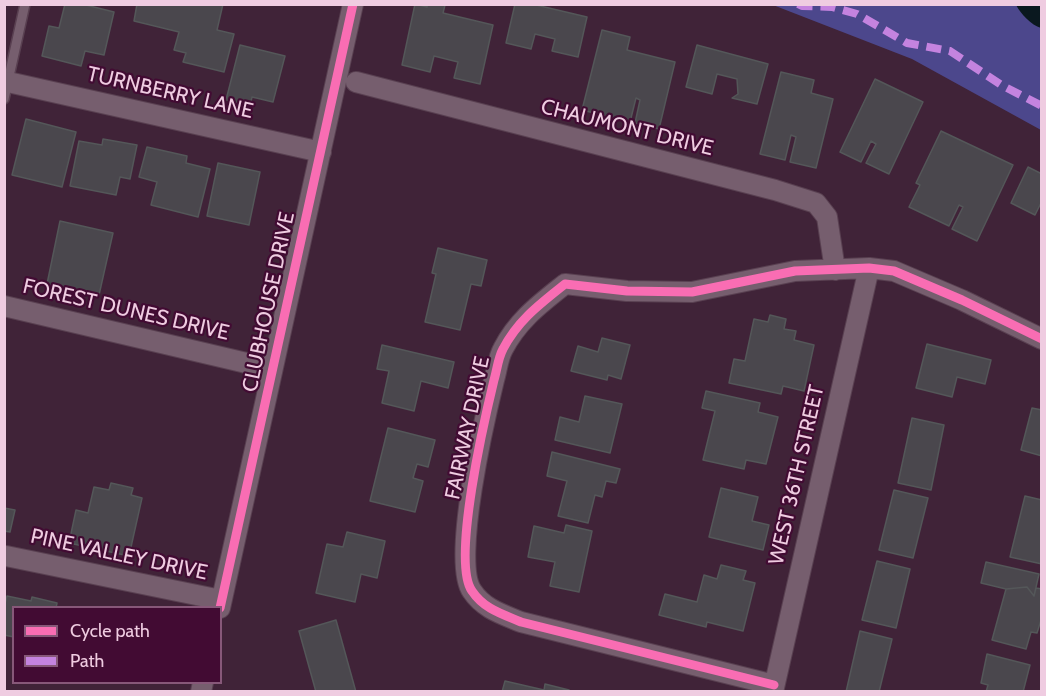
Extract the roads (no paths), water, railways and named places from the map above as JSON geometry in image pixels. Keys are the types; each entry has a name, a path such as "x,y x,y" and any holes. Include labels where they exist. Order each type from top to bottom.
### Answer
{"street":[{"name":"CLUBHOUSE DRIVE","path":"221,604 353,4"},
{"name":"CHAUMONT DRIVE","path":"356,82 775,190 816,203 827,217 835,270"},
{"name":"TURNBERRY LANE","path":"6,90 321,152"},
{"name":"FAIRWAY DRIVE","path":"774,688 521,622 487,608 470,590 466,566 468,505 487,409 502,351 526,315 565,284 627,291 692,292 795,271 869,268"},
{"path":"869,268 902,274 962,300 1041,339"},
{"name":"WEST 36TH STREET","path":"774,688 869,268"},
{"name":"FOREST DUNES DRIVE","path":"4,306 272,369"},
{"name":"PINE VALLEY DRIVE","path":"6,556 221,604"}],"lane":[{"path":"6,90 25,4"}]}
